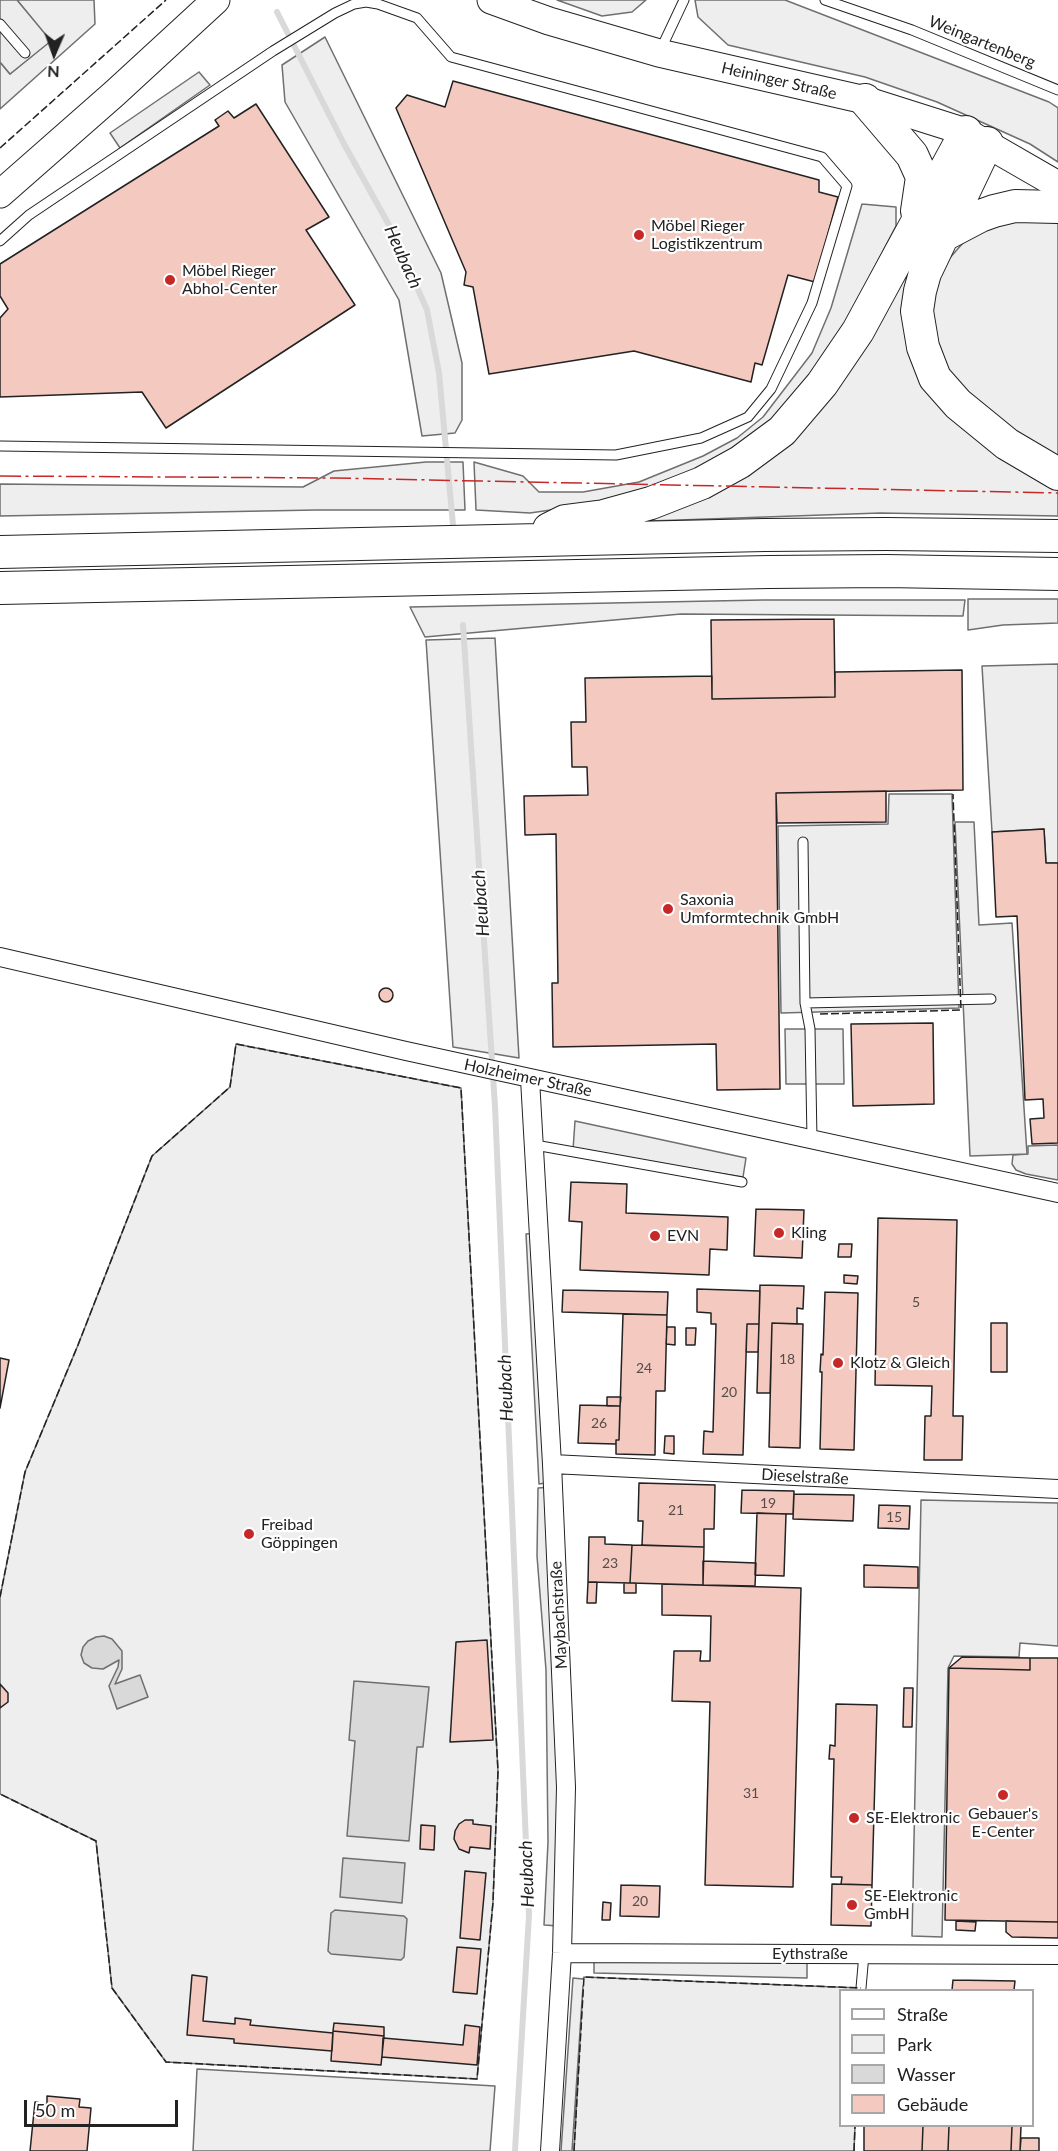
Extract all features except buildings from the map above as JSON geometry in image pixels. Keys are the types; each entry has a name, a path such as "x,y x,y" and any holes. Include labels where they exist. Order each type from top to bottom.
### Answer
{"highway":[{"path":"865,100 912,154 922,177 929,230 925,273 917,311 923,347 935,378 958,404 1007,444 1058,474"},
{"path":"527,541 565,521 604,516 651,503 702,483 740,462 782,430 822,384 858,331 890,276 929,230 976,137"},
{"path":"929,230 1015,206 1058,207"},
{"path":"0,552 886,534 1058,536"},
{"path":"0,588 769,572 886,571 1058,574"}],"main road":[{"name":"Heininger Straße","path":"491,0 549,21 659,53 865,100 976,137 1058,185"},
{"path":"0,194 115,93 211,1"}],"street":[{"name":"Holzheimer Straße","path":"0,957 522,1077 1058,1193"},
{"name":"Maybachstraße","path":"522,1077 535,1145 566,1787 562,1953 550,2151"},
{"name":"Dieselstraße","path":"552,1464 1058,1490"},
{"name":"Eythstraße","path":"562,1953 1058,1955"}],"lane":[{"path":"659,53 684,0"},
{"name":"Weingartenberg","path":"825,0 912,30 1058,90"},
{"path":"0,241 29,216 273,51 335,13 354,4 366,2 417,18 451,57 822,157 847,186 812,303 771,389 748,417 701,438 616,456 0,446"},
{"path":"0,24 25,53"},
{"path":"802,842 805,1003 810,1029 812,1140"},
{"path":"805,1003 991,999"},
{"path":"535,1145 742,1182"},
{"path":"861,1988 864,1954"}],"green space":[{"path":"17,0 94,0 95,24 0,109 0,62 10,74 50,41"},
{"path":"557,0 646,0 632,12 602,16"},
{"path":"695,0 785,0 1049,102 1058,108 1058,162 1030,144 937,102 865,77 728,45 698,17"},
{"path":"325,37 441,273 462,363 462,420 455,433 422,436 399,300 285,102 282,65"},
{"path":"862,204 896,207 896,226 837,339 795,401 719,465 606,502 530,513 476,510 474,462 523,476 539,492 583,492 639,482 703,456 737,438 763,417 812,353 831,308"},
{"path":"931,217 915,278 935,397 962,428 1008,460 1058,486 1058,516 880,513 650,521 653,513 752,465"},
{"path":"1014,219 1058,223 1058,460 983,412 946,371 933,332 932,289 948,260 970,235"},
{"path":"426,462 463,462 465,510 316,510 0,516 0,484 303,487 334,471"},
{"path":"968,599 1058,599 1058,623 1003,625 968,630"},
{"path":"763,600 965,600 963,616 681,614 425,637 410,607"},
{"path":"495,638 519,1058 453,1047 426,640"},
{"name":"Freibad Göppingen","path":"236,1044 461,1088 498,1771 493,1902 477,2079 166,2062 112,1988 96,1841 0,1794 0,1597 25,1472 78,1345 152,1156 230,1087"},
{"path":"1058,1145 1058,1180 1026,1174 1016,1170 1012,1164 1013,1155 1028,1154 1028,1146"},
{"path":"197,2069 495,2086 490,2151 193,2151"}],"shaded area":[{"path":"0,0 17,0 51,41 10,74 0,62"},
{"path":"199,72 210,85 120,148 110,133"},
{"path":"1058,664 1058,863 1046,863 1044,829 992,832 982,666"},
{"path":"889,794 952,794 959,1008 781,1013 778,826 888,824"},
{"path":"955,822 974,822 979,925 1012,923 1027,1154 970,1156"},
{"path":"785,1029 843,1029 844,1084 786,1084"},
{"path":"575,1121 746,1158 743,1177 573,1150"},
{"path":"537,1233 551,1482 539,1484 526,1234"},
{"path":"551,1487 557,1628 559,1926 544,1925 548,1842 546,1670 537,1556 538,1488"},
{"path":"921,1500 1058,1503 1058,1646 1020,1643 1019,1657 954,1656 948,1668 942,1937 912,1936"},
{"path":"594,1961 807,1963 807,1978 594,1973"},
{"path":"584,1977 861,1988 839,1989 839,2127 855,2127 854,2151 574,2151 583,1986 572,2151 561,2151 573,1978 583,1979"}],"water":[{"path":"104,1636 112,1639 122,1651 122,1669 115,1684 140,1675 148,1697 117,1709 109,1686 119,1660 103,1669 92,1668 84,1663 81,1655 88,1641"},
{"path":"354,1681 429,1687 423,1747 417,1747 409,1841 347,1836 355,1741 349,1740"},
{"path":"343,1858 405,1863 402,1903 340,1897"},
{"path":"335,1910 404,1916 407,1919 404,1957 401,1960 331,1954 328,1951 331,1913"}],"waterway":[{"name":"Heubach","path":"277,12 344,144 394,234 427,310 439,373 453,525"},
{"name":"Heubach","path":"463,625 495,1106 529,1915 515,2151"}],"fence":[{"path":"0,148 166,0"},
{"path":"820,1014 961,1010 953,794"},
{"path":"0,1597 25,1472 78,1345 152,1156 230,1087 236,1044 461,1088 498,1771 493,1902 477,2079 166,2062 112,1988 96,1841 0,1794"},
{"path":"574,2151 584,1977 861,1988"},
{"path":"854,2151 855,2127"}],"power":[{"path":"0,476 335,478 1058,493"}],"place":[{"name":"Möbel Rieger Logistikzentrum","path":"639,235"},
{"name":"Möbel Rieger Abhol-Center","path":"170,280"},
{"name":"Saxonia Umformtechnik GmbH","path":"668,909"},
{"name":"Kling","path":"779,1233"},
{"name":"EVN","path":"655,1236"},
{"name":"Klotz & Gleich","path":"838,1363"},
{"name":"Freibad Göppingen","path":"249,1534"},
{"name":"Gebauer's E-Center","path":"1003,1795"},
{"name":"SE-Elektronic","path":"854,1818"},
{"name":"SE-Elektronic GmbH","path":"852,1905"}]}
